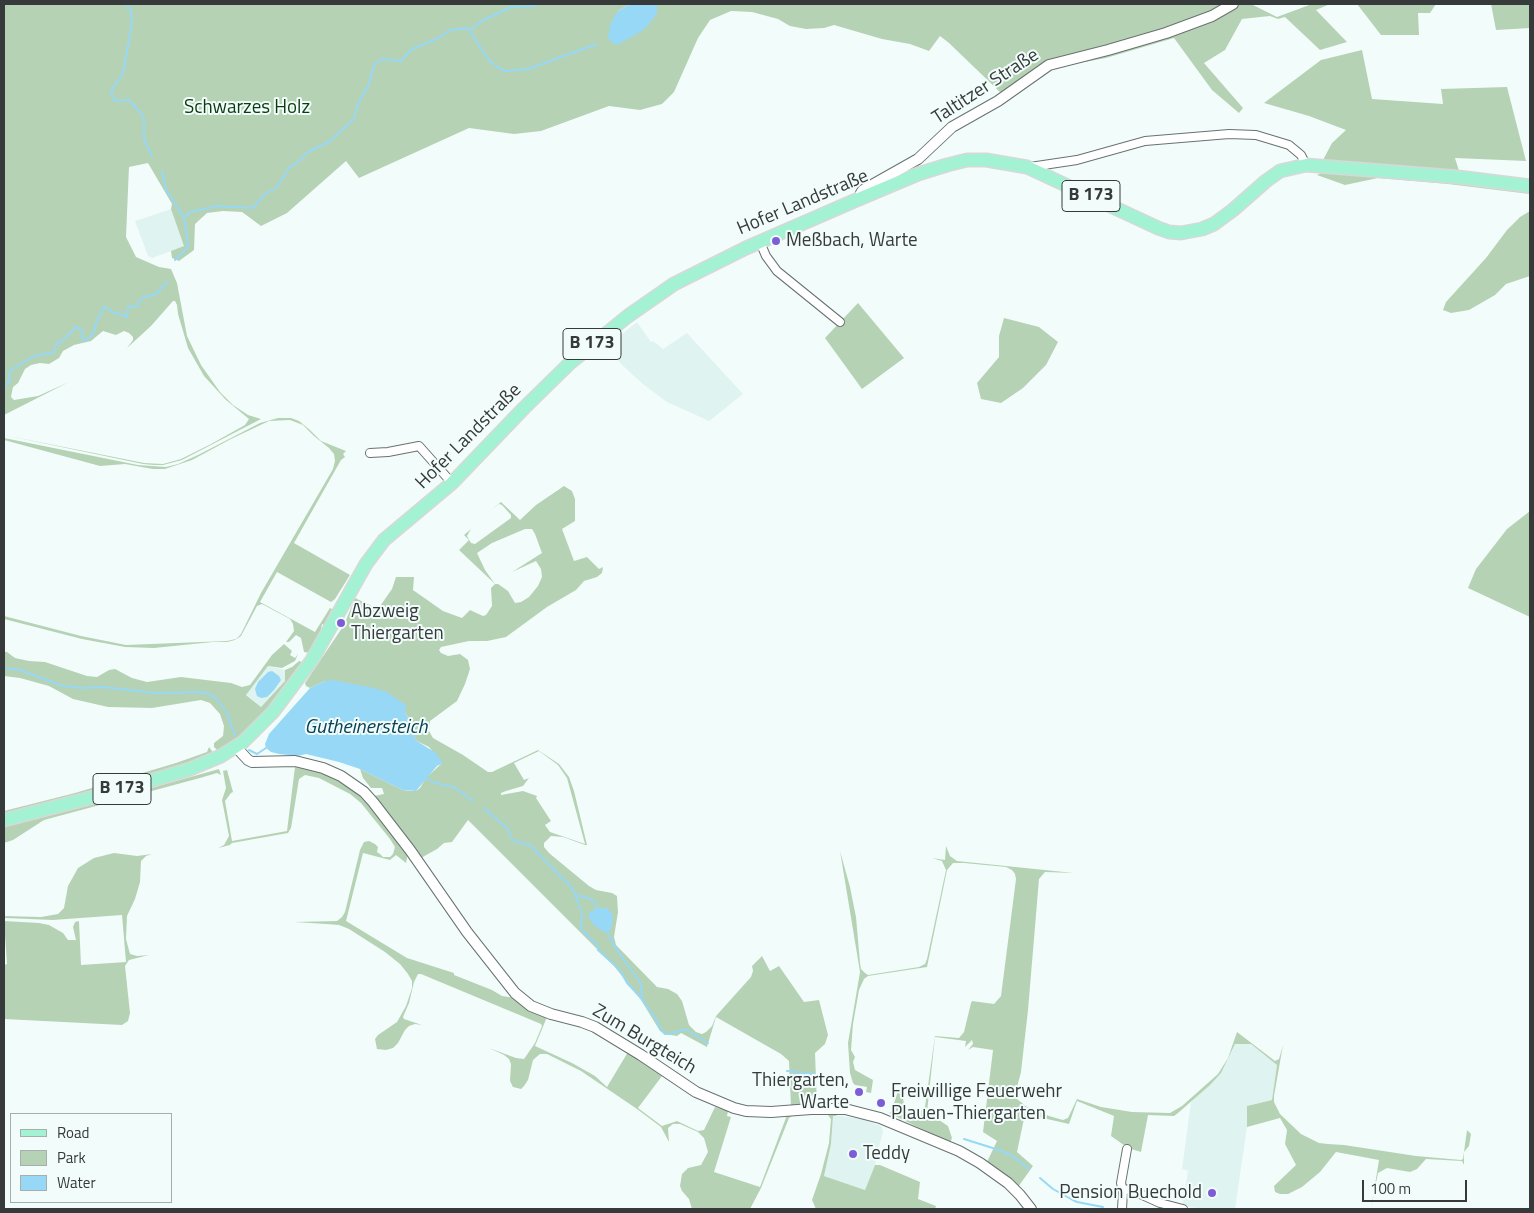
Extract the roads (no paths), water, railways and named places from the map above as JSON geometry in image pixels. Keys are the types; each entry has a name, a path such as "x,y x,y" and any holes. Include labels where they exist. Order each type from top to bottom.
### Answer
{"main road":[{"name":"Hofer Landstraße","path":"4,820 113,792 190,769 221,756 236,747 266,721 312,660 357,578 373,554 390,535 426,507 452,483 542,390 604,334 674,284 760,242 861,198 918,174 967,160 1000,161 1028,167 1158,228 1169,232 1181,233 1214,224 1273,176 1287,169 1306,165"},
{"name":"B 173","path":"1306,165 1530,186"}],"street":[{"name":"Taltitzer Straße","path":"861,198 863,190 918,159 952,127 998,101 1049,65 1166,33 1212,16 1233,4"},
{"name":"Hofer Landstraße","path":"1028,167 1077,160 1145,141 1229,134 1256,135 1289,145 1301,155 1306,165"},
{"path":"760,242 766,256 777,270 840,322"},
{"path":"370,453 388,452 419,446 423,448 452,483"},
{"name":"Zum Burgteich","path":"236,747 252,762 295,761 323,768 341,776 364,792 414,856 467,932 515,993 531,1006 595,1027 696,1092 734,1108 771,1112 845,1109 880,1118 980,1163 1008,1183 1031,1209"},
{"path":"1122,1209 1123,1191 1121,1183 1127,1149"},
{"path":"1123,1191 1129,1188 1160,1203 1183,1209"}],"water":[{"path":"630,4 657,4 657,13 642,31 617,45 610,41 608,37 611,22 618,11"},
{"path":"272,671 281,680 267,697 261,698 257,696 255,689 258,682 268,672"},
{"name":"Gutheinersteich","path":"332,680 385,691 406,705 405,713 410,720 410,730 417,741 436,753 443,763 437,766 416,791 403,790 360,769 339,762 306,754 298,756 279,754 271,752 266,748 265,744 269,734 310,688"},
{"path":"597,908 607,908 613,915 611,930 607,932 602,931 594,925 588,916 590,912"}],"waterway":[{"path":"125,4 131,10 132,23 124,69 111,93 115,101 129,100 144,118 144,139 152,156"},
{"path":"175,260 187,248 188,242 184,218 190,212 218,206 253,208 265,194 277,187 289,168 309,151 329,142 354,119 358,104 369,84 373,68 377,62 383,59 401,61 412,49 439,38 450,30 474,28 478,23 511,7 539,4"},
{"path":"469,30 488,59 505,71 528,69 597,44"},
{"path":"162,171 166,190 184,218"},
{"path":"4,387 10,380 9,374 11,370 32,357 54,352 57,343 62,341 76,327 82,330 82,338 86,340 89,338 94,332 104,307 114,313 127,317 130,306 136,307 142,298 156,294 167,282"},
{"path":"4,668 20,670 63,686 103,687 155,693 203,692 215,697 227,713 235,735"},
{"path":"249,750 257,754 266,748"},
{"path":"426,778 435,783 454,787 473,801"},
{"path":"484,808 508,829 512,839 530,845 573,889 582,913 581,929 597,945 598,950 620,970 627,983 642,999 655,1018 661,1030 665,1034 687,1030 708,1043"},
{"path":"576,895 593,900 596,904 596,911"},
{"path":"606,930 617,950 641,984 642,999"},
{"path":"787,1071 814,1074"},
{"path":"964,1139 999,1150 1014,1157 1029,1169"},
{"path":"1040,1178 1053,1189 1077,1202 1103,1207"}],"place":[{"name":"Meßbach, Warte","path":"776,241"},
{"name":"Abzweig Thiergarten","path":"341,623"},
{"name":"Thiergarten, Warte","path":"859,1092"},
{"name":"Freiwillige Feuerwehr Plauen-Thiergarten","path":"881,1103"},
{"name":"Teddy","path":"853,1154"},
{"name":"Pension Buechold","path":"1212,1193"}],"park label":[{"name":"Schwarzes Holz","path":"247,108"}]}
